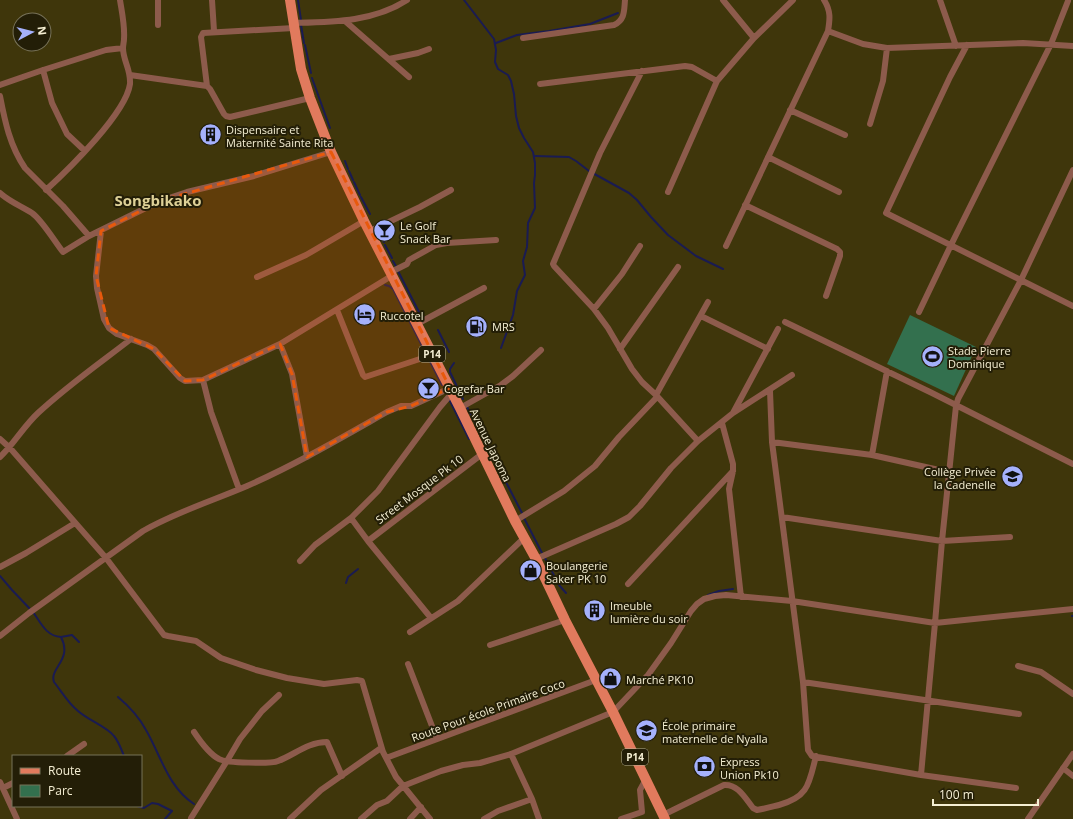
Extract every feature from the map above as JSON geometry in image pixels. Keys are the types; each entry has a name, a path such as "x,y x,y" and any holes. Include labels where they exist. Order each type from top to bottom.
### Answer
{"main road":[{"name":"Avenue Japoma","path":"290,0 301,69 310,98 331,152 364,221 451,390 565,620 604,696 614,712"},
{"name":"P14","path":"614,712 664,817"}],"street":[{"path":"46,190 72,166 111,120 126,98 130,75 123,48 124,41 120,0"},
{"path":"158,0 158,25"},
{"path":"212,0 214,31"},
{"path":"310,98 230,117 226,116 207,86 201,37 203,32 345,21 388,10 407,0"},
{"path":"523,38 614,25 619,23 622,19 625,0"},
{"path":"723,0 754,38"},
{"path":"781,0 790,2"},
{"path":"726,246 828,31 830,11 824,0"},
{"path":"936,0 940,0 956,46"},
{"path":"920,312 951,245 1051,44 1069,1"},
{"path":"668,192 717,81 754,38 790,2"},
{"path":"345,21 409,77"},
{"path":"828,31 863,44 887,48 1023,43 1073,46"},
{"path":"967,45 886,212 1073,306"},
{"path":"0,86 43,70 106,50 123,48"},
{"path":"870,124 883,81 887,48"},
{"path":"389,59 418,53 429,49"},
{"path":"540,84 684,66 692,67 717,81"},
{"path":"43,70 52,103 67,134 85,151"},
{"path":"642,71 600,153 554,261 554,266 594,309 608,328 642,382 657,396 698,441"},
{"path":"130,75 166,82 207,86"},
{"path":"0,96 9,137 21,163 63,206 89,236"},
{"path":"790,110 845,135"},
{"path":"0,193 7,200 32,213 38,218 63,252 89,236 160,201 187,192 254,176 331,152"},
{"path":"768,157 839,192"},
{"path":"921,775 948,472 956,406 958,399 1021,280 1073,170"},
{"path":"370,231 451,190"},
{"path":"745,205 837,249 840,252 840,256 826,296"},
{"path":"257,277 306,255 364,221"},
{"path":"101,231 96,276 97,288 104,319 109,328 117,334 154,349 180,378 185,381 203,380 280,344 337,310 407,264 409,260 436,246 447,243 496,240"},
{"path":"594,309 622,274 640,246"},
{"path":"620,349 678,267"},
{"path":"417,324 484,288"},
{"path":"515,521 564,491 596,466 619,437 657,396 708,302"},
{"path":"337,310 365,377 432,355"},
{"path":"700,316 768,349"},
{"path":"785,322 1073,464"},
{"path":"733,413 778,329"},
{"path":"0,457 10,448 18,435 32,420 60,393 131,339"},
{"path":"280,344 292,374 307,457"},
{"path":"460,408 507,380 541,350"},
{"path":"872,455 887,371"},
{"path":"536,559 629,517 698,441 733,413 792,375"},
{"path":"203,380 210,412 239,489"},
{"path":"0,636 29,613 143,531 162,520 239,489 294,464 387,412 401,406 411,406 451,390"},
{"path":"300,561 323,538 351,518 378,492 451,390"},
{"path":"770,390 772,442 803,682 808,750 812,756 921,775 1016,788"},
{"path":"722,423 732,458 734,471 729,489 741,596"},
{"path":"0,439 10,448 106,558 161,632 168,636 196,641 222,658 256,670 287,678 324,684 357,680 362,682 381,748 392,770 403,786 430,819"},
{"path":"772,442 872,455 948,472"},
{"name":"Street Mosque Pk 10","path":"368,541 482,454"},
{"path":"628,584 734,471"},
{"path":"782,517 942,541 1010,537"},
{"path":"351,518 431,618"},
{"path":"0,566 26,553 75,523"},
{"path":"410,632 458,601 524,538"},
{"path":"361,819 377,805 387,801 403,786 441,771 463,765 488,762 511,754 614,712 648,675 697,604 704,599 714,596 726,595 792,601 935,623 1073,609"},
{"path":"490,645 565,620"},
{"path":"408,664 437,739"},
{"path":"1018,666 1041,672 1073,694"},
{"name":"Route Pour école Primaire Coco","path":"386,758 596,680"},
{"path":"803,682 1019,714"},
{"path":"191,818 228,761 240,739 262,711 278,695"},
{"path":"194,732 204,747 215,757 228,761 275,762 312,744 327,742 342,776"},
{"path":"68,755 84,744"},
{"path":"290,819 322,790 381,748"},
{"path":"511,754 532,799 539,819"},
{"path":"1028,819 1073,754"},
{"path":"664,817 724,785 729,784 734,786 753,808 757,810 795,800 806,788 816,756"},
{"path":"1063,768 1073,776"},
{"path":"621,819 642,812 640,790 646,779"},
{"path":"12,783 1,785 17,819"},
{"path":"484,819 498,811 532,799"},
{"path":"410,819 421,807"}],"highlighted area":[{"path":"331,152 450,388 411,406 387,412 307,457 292,374 280,344 203,380 185,381 154,349 109,328 96,276 101,231 160,201"}],"green space":[{"name":"Stade Pierre Dominique","path":"910,315 976,347 954,396 887,364"}],"waterway":[{"path":"298,0 301,20"},
{"path":"464,0 494,39 496,50 495,62 498,69 508,75 511,81 519,128 533,152 535,163 535,208 528,223 527,247 523,261 525,275 517,291 513,315 501,348"},
{"path":"496,43 517,35 590,24 618,13"},
{"path":"301,25 304,43"},
{"path":"305,45 311,73"},
{"path":"312,78 330,128"},
{"path":"535,156 569,157 576,161 589,171 629,193 668,235 696,256 723,269"},
{"path":"345,161 348,169"},
{"path":"349,171 353,180"},
{"path":"354,182 360,195"},
{"path":"361,197 370,214"},
{"path":"378,231 384,242"},
{"path":"385,245 392,258"},
{"path":"393,261 397,268"},
{"path":"398,271 420,314 425,318"},
{"path":"385,285 393,289 442,385"},
{"path":"438,330 449,352"},
{"path":"454,363 450,369 450,372 463,399"},
{"path":"450,401 469,439"},
{"path":"467,407 522,513"},
{"path":"524,518 542,553"},
{"path":"545,558 559,585 566,593"},
{"path":"346,583 348,577 358,569"},
{"path":"0,576 31,610"},
{"path":"708,595 719,591 733,589"},
{"path":"33,612 48,632 61,637"},
{"path":"61,637 72,635 79,642"},
{"path":"61,637 64,645 64,652 63,658 53,677 54,682 74,708 114,736 119,743 124,755"},
{"path":"118,697 134,712 143,725 171,780 185,797 194,804"},
{"path":"140,807 144,808 152,803 158,804 172,811 165,819"}],"place":[{"name":"Dispensaire et Maternité Sainte Rita","path":"210,135"},
{"name":"Le Golf Snack Bar","path":"385,231"},
{"name":"Ruccotel","path":"364,315"},
{"name":"MRS","path":"477,326"},
{"name":"Stade Pierre Dominique","path":"932,356"},
{"name":"Cogefar Bar","path":"429,388"},
{"name":"Collège Privée la Cadenelle","path":"1012,477"},
{"name":"Boulangerie Saker PK 10","path":"530,571"},
{"name":"Imeuble lumière du soir","path":"594,611"},
{"name":"Marché PK10","path":"610,679"},
{"name":"École primaire maternelle de Nyalla","path":"646,731"},
{"name":"Express Union Pk10","path":"705,767"}],"district":[{"name":"Songbikako","path":"158,200"}]}
